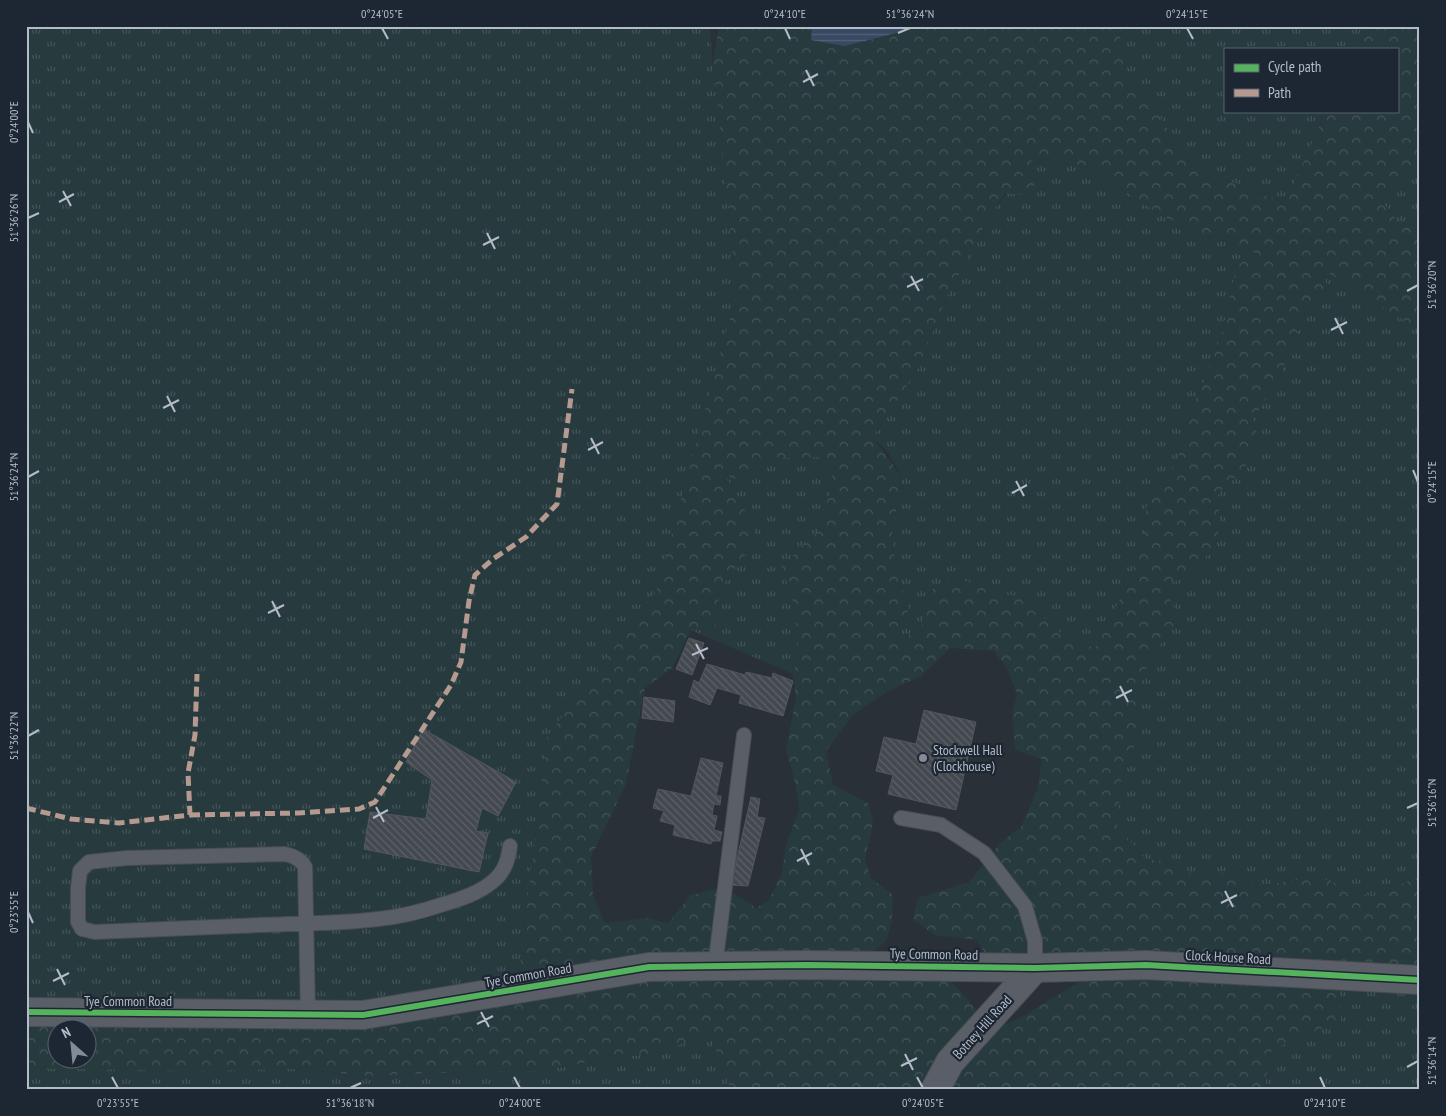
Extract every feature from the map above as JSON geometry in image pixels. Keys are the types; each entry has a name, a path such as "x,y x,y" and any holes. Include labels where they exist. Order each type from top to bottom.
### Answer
{"street":[{"name":"Tye Common Road","path":"26,1012 363,1015 649,967 807,965 1035,968"},
{"name":"Clock House Road","path":"1035,968 1146,965 1420,980"},
{"name":"Botney Hill Road","path":"935,1090 950,1062 1035,968"}],"lane":[{"path":"715,967 744,734"},
{"path":"901,818 941,825 984,853 1025,906 1035,941 1035,968"},
{"path":"308,1014 307,923 305,867 302,861 294,856 285,854 127,858 89,862 80,871 78,922 82,929 95,932 307,923 379,919 422,911 483,889 502,872 508,860 510,846"}],"green space":[{"path":"26,26 709,26 737,292 656,592 547,737 517,990 363,1015 26,1012"},
{"path":"719,26 812,26 811,40 900,32 909,26 1119,26 1127,85 1157,112 1191,166 1285,203 1326,112 1398,112 1398,48 1353,48 1363,26 1420,26 1420,158 1377,195 1398,222 1420,227 1420,329 1365,297 1324,270 1327,295 1304,317 1280,376 1253,420 1258,438 1245,468 1218,494 1220,529 1197,575 1164,584 1179,622 1152,654 1137,694 1140,731 1121,782 1117,825 1145,859 1178,863 1192,874 1212,878 1232,868 1244,885 1271,884 1318,877 1375,898 1408,881 1420,880 1420,980 993,967 977,940 934,935 913,919 918,898 969,882 1000,843 1021,827 1037,790 1042,759 1015,750 1012,714 1017,694 1007,668 994,651 950,648 921,676 886,692 853,715 826,751 833,785 869,804 873,823 865,859 871,878 893,895 892,922 886,941 855,966 517,990 547,737 656,592 737,292 713,63","holes":["1054,158 1091,169 1166,218 1258,254 1237,265 1221,337 1204,382 1188,414 1184,444 1169,474 1147,504 1143,536 1128,584 1095,648 1064,636 1021,597 1002,594 954,577 930,591 922,627 897,642 909,607 896,573 892,534 902,477 872,437 919,366 944,303 987,220 1005,193 1036,197 1031,161","819,457 834,480 817,533 781,567 792,596 799,651 793,674 796,698 786,749 796,786 799,810 787,842 781,875 769,900 756,908 725,887 691,895 668,923 648,918 605,923 593,895 591,857 626,784 645,688 672,668 691,630 715,627 720,589 757,539 744,508 720,466 733,480 768,458"]},
{"path":"1119,26 1363,26 1353,48 1224,48 1224,112 1326,112 1286,203 1191,166 1157,112 1127,85"},
{"path":"1054,158 1091,169 1166,218 1258,254 1237,265 1221,337 1204,382 1188,414 1184,444 1169,474 1147,504 1144,536 1128,584 1095,648 1064,636 1021,597 1002,594 954,577 930,591 922,627 896,643 909,607 896,573 892,534 902,477 888,452 872,437 919,366 944,303 986,220 1031,161"},
{"path":"1420,158 1420,227 1398,222 1376,194"},
{"path":"1324,269 1365,297 1420,329 1420,880 1408,881 1375,898 1318,877 1271,884 1244,885 1192,874 1178,863 1145,859 1117,826 1121,782 1140,731 1137,694 1152,654 1179,622 1164,584 1220,530 1218,494 1245,468 1258,438 1253,420 1280,376 1304,317 1327,295"},
{"path":"819,457 835,480 817,533 782,567 792,596 799,651 793,674 691,630 715,627 720,589 757,539 744,508 718,463 733,480 768,458"},
{"path":"768,970 948,978 994,1029 1022,1017 1089,976 1339,985 1341,1021 1272,1049 1264,1090 730,1090 728,1080 709,1034 655,1053 593,1061 542,1071 485,1071 369,1076 292,1069 193,1071 26,1068 26,1021 48,1023 48,1068 98,1068 98,1026 124,1028 223,1025 335,1030 660,977"},
{"path":"1420,984 1420,1090 1264,1090 1272,1049 1341,1021 1339,985"},
{"path":"709,1033 728,1080 730,1090 26,1090 26,1068 292,1069 369,1076 485,1071 542,1071 593,1061 655,1053"}],"water":[{"path":"812,26 909,26 900,32 845,46 811,40"}],"building":[{"path":"689,638 704,643 692,675 676,669"},
{"path":"707,664 745,675 746,672 772,678 773,673 793,681 783,716 739,703 741,695 717,688 710,705 689,697 694,680 699,683"},
{"path":"644,697 675,701 673,722 642,718"},
{"name":"Stockwell Hall (Clockhouse)","path":"924,710 976,722 956,810 888,794 893,775 876,771 884,737 916,744"},
{"path":"423,729 516,782 498,816 482,808 476,831 488,833 479,872 364,849 370,812 426,819 432,780 406,762"},
{"path":"701,758 723,763 716,796 721,796 720,805 714,804 712,815 717,816 714,830 722,832 720,841 712,841 711,844 673,835 675,825 660,821 664,811 653,808 658,789 691,796"},
{"path":"751,797 760,799 757,817 765,818 748,886 731,885"}],"marked path":[{"path":"190,815 299,813 359,809 375,802 451,685 461,662 469,601 475,575 493,559 526,537 557,504 572,389"},
{"path":"26,808 71,819 119,823 190,815 188,773 195,735 197,674"}],"cycle path":[{"path":"26,1012 363,1015 649,967 807,965 1035,968 1146,965 1420,980"}],"place":[{"name":"Stockwell Hall (Clockhouse)","path":"923,758"}]}
